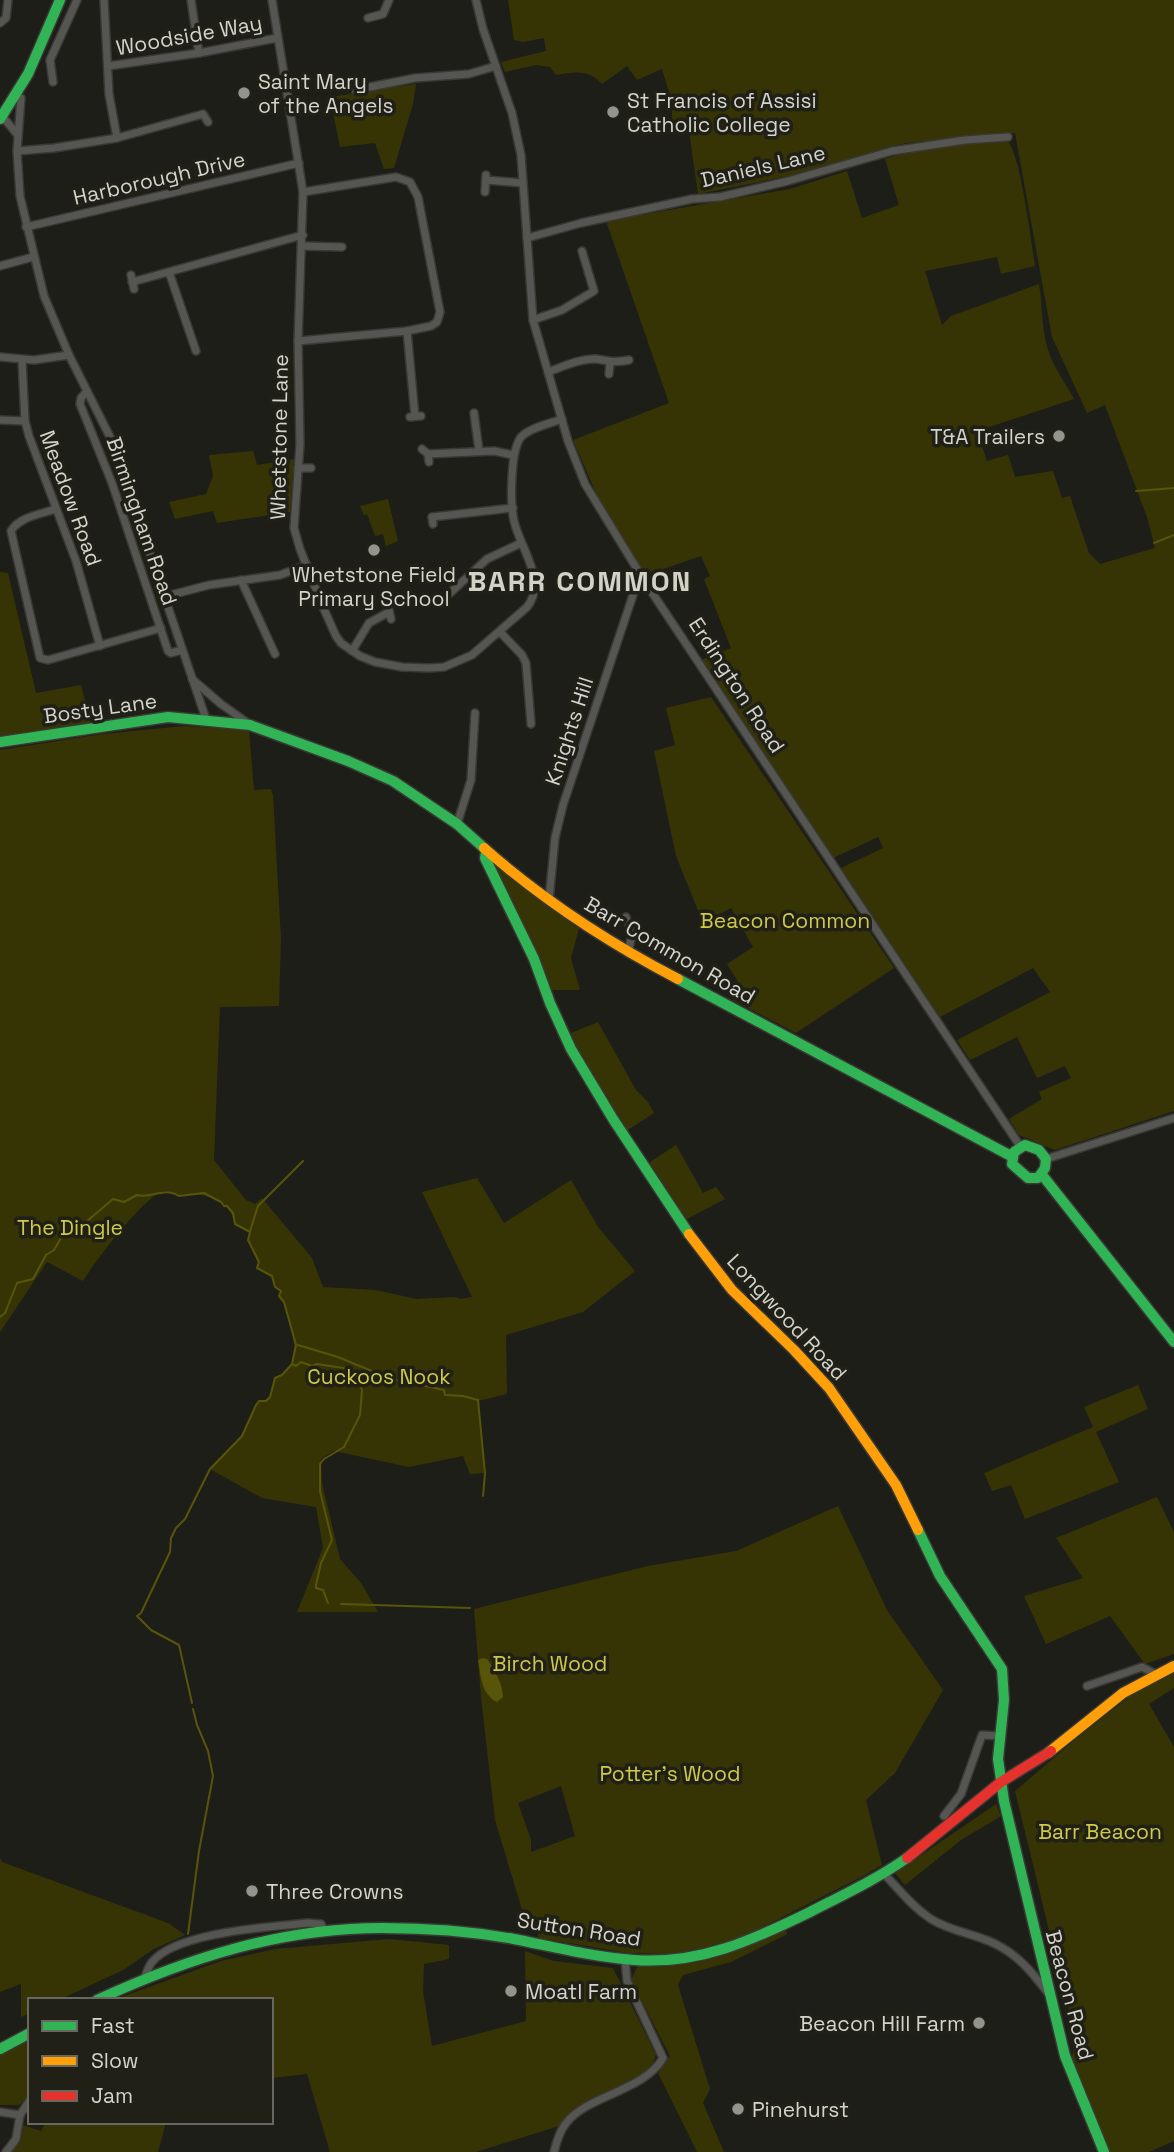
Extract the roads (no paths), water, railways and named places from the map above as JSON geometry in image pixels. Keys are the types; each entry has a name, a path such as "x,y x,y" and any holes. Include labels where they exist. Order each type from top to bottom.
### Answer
{"main road":[{"path":"1,117 60,0"},
{"name":"Bosty Lane","path":"0,742 140,720 168,717 206,719"},
{"name":"Barr Common Road","path":"206,719 250,725 372,771 457,824 486,852 549,900 628,953 1011,1156"},
{"name":"Longwood Road","path":"486,852 485,858 534,959 562,1030 626,1140 691,1236 732,1290 829,1388 896,1485 940,1576 1002,1669 1005,1687 998,1754 1004,1784"},
{"path":"1043,1176 1033,1179 1020,1173 1012,1164 1011,1156 1020,1146 1039,1150 1046,1159 1043,1176 1174,1342"},
{"name":"Sutton Road","path":"101,1998 145,1977 237,1946 324,1930 392,1927 484,1934 625,1959 685,1959 734,1947 884,1874 1051,1751 1128,1690 1155,1674 1174,1667"},
{"name":"Beacon Road","path":"1004,1784 1014,1842 1048,1993 1069,2068 1104,2152"},
{"path":"0,2049 28,2034"}],"street":[{"path":"0,23 6,18 8,0"},
{"path":"52,82 46,70 77,0"},
{"path":"104,0 109,94 117,138"},
{"path":"191,0 199,53"},
{"name":"Whetstone Lane","path":"272,0 303,192 298,341 300,444 294,528 297,543 336,636 352,651"},
{"path":"368,18 383,14 388,0"},
{"name":"Erdington Road","path":"476,0 482,29 512,113 521,155 533,320 562,419 585,484 645,582 1020,1146"},
{"name":"Woodside Way","path":"108,66 277,38"},
{"path":"361,79 359,89 415,78 463,75 496,66"},
{"name":"Birmingham Road","path":"21,98 17,134 20,196 33,257 49,310 111,439 206,719"},
{"path":"17,151 117,138 205,113 208,122"},
{"path":"1,117 17,134"},
{"name":"Daniels Lane","path":"527,238 581,223 692,199 720,197 788,181 892,151 965,140 1009,137"},
{"name":"Harborough Drive","path":"26,227 299,163"},
{"path":"298,341 430,327 437,322 440,312 419,199 414,187 405,179 396,177 303,192"},
{"path":"485,192 486,177 522,183"},
{"path":"132,282 303,235"},
{"path":"302,246 339,250"},
{"path":"533,320 562,310 594,291 582,251"},
{"path":"0,266 33,257"},
{"path":"576,266 586,262"},
{"path":"169,271 196,351"},
{"path":"407,331 415,416"},
{"path":"0,357 22,360 69,355"},
{"path":"548,372 586,360 596,359 610,363 629,360"},
{"name":"Meadow Road","path":"22,360 25,421 79,569 100,646"},
{"path":"609,374 610,363"},
{"name":"Birmingham Road","path":"87,391 80,404 112,483 168,651 175,653 182,650"},
{"path":"474,413 479,451"},
{"path":"386,597 390,616 369,623 352,651 375,662 401,667 444,667 472,655 500,633 534,599 535,579 513,520 513,455 518,441 525,434 562,419"},
{"path":"0,420 25,421"},
{"path":"426,455 494,451 513,455"},
{"path":"298,468 311,468"},
{"path":"433,524 432,517 513,508"},
{"path":"56,509 22,520 16,523 11,531 37,654 48,660 160,628"},
{"path":"447,594 487,559 521,543"},
{"path":"163,597 209,585 280,575 307,565"},
{"path":"241,580 274,654"},
{"name":"Knights Hill","path":"549,900 555,838 563,805 634,592 645,582"},
{"path":"500,633 522,655 526,663 527,712 531,724"},
{"path":"192,679 250,725"},
{"path":"457,824 471,779 475,713"},
{"path":"626,917 632,935 628,953"},
{"path":"1046,1159 1174,1118"},
{"path":"1087,1686 1142,1667 1155,1674"},
{"path":"944,1816 961,1794 982,1735 1000,1736"},
{"path":"884,1874 930,1919 947,1928 1000,1946 1028,1968 1048,1993"},
{"name":"Sutton Road","path":"145,1977 149,1965 159,1956 175,1946 197,1938 308,1923 321,1924 324,1930"},
{"path":"554,2152 560,2134 576,2114 651,2073 663,2058 627,1980 625,1959"},
{"path":"5,2152 16,2139 20,2115 28,2103"},
{"path":"0,2112 20,2115"}],"waterway":[{"path":"1136,491 1174,488"},
{"path":"1154,543 1174,535"},
{"path":"250,1231 258,1206 303,1161"},
{"path":"0,1317 5,1313 17,1283 33,1279 46,1255 54,1250 62,1236 79,1228 113,1199 124,1202 137,1195 163,1192 179,1196 204,1193 227,1206 233,1213 235,1224 250,1232 248,1240 259,1262 257,1268 272,1276 275,1287 281,1291 279,1296 284,1302 296,1345 292,1364 296,1366 301,1362 312,1366 317,1364 350,1369 356,1372 362,1390 360,1415 344,1447 320,1464 320,1491 332,1540 321,1563 316,1588 323,1590 328,1603"},
{"path":"298,1345 338,1357 391,1379 444,1390 445,1395 478,1400 485,1473 483,1496"},
{"path":"192,1703 179,1645 151,1630 137,1616 141,1613 170,1552 171,1538 185,1519 210,1469 242,1436 256,1405 270,1397 275,1378 282,1375 292,1364"},
{"path":"341,1604 470,1608"},
{"path":"188,1934 199,1851 213,1776 208,1751 193,1709"}],"place":[{"name":"Saint Mary of the Angels","path":"244,93"},
{"name":"St Francis of Assisi Catholic College","path":"613,112"},
{"name":"T&A Trailers","path":"1059,436"},
{"name":"Whetstone Field Primary School","path":"374,550"},
{"name":"Three Crowns","path":"252,1891"},
{"name":"Moatl Farm","path":"511,1991"},
{"name":"Beacon Hill Farm","path":"979,2023"},
{"name":"Pinehurst","path":"738,2109"}],"district":[{"name":"BARR COMMON","path":"580,581"}],"park label":[{"name":"Beacon Common","path":"785,920"},
{"name":"The Dingle","path":"70,1227"},
{"name":"Cuckoos Nook","path":"379,1376"},
{"name":"Birch Wood","path":"550,1663"},
{"name":"Potter's Wood","path":"670,1773"},
{"name":"Barr Beacon","path":"1100,1831"}]}
